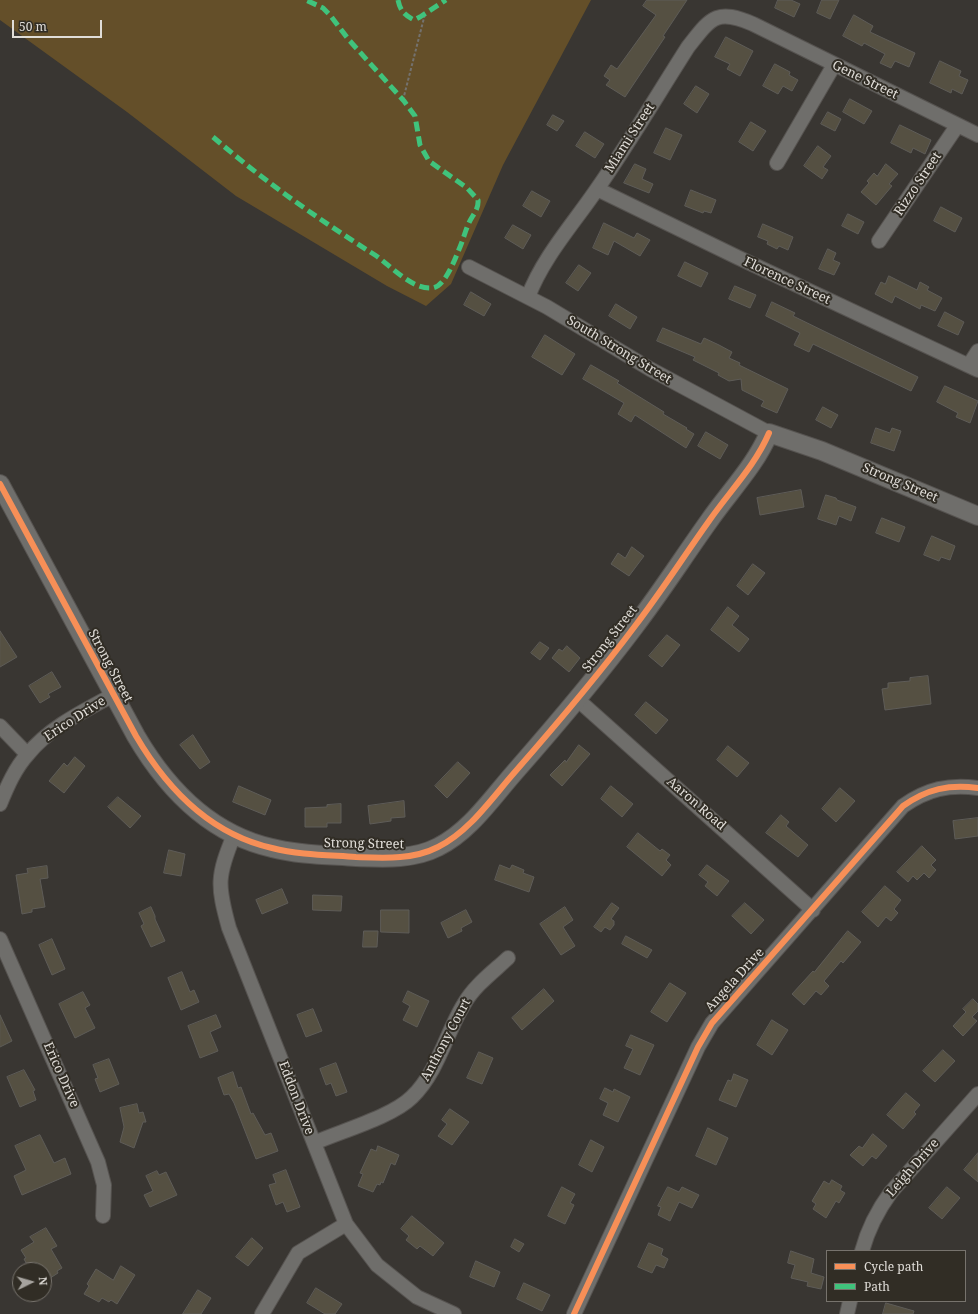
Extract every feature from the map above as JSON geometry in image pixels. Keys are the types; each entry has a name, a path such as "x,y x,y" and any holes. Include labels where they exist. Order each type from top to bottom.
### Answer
{"street":[{"name":"Miami Street","path":"528,297 533,284 545,264 597,189 688,47 704,27 714,19 726,16 740,18 753,24"},
{"name":"Gene Street","path":"753,24 978,135"},
{"path":"777,163 834,65"},
{"name":"Rizzo Street","path":"879,242 958,126"},
{"name":"Florence Street","path":"597,189 738,258 973,368"},
{"name":"South Strong Street","path":"469,267 528,297 650,369 769,433"},
{"path":"973,368 978,351"},
{"name":"Strong Street","path":"0,484 113,695 145,752 166,782 199,813 234,835 273,849 312,854 391,857 426,852 447,843 468,824 577,699 654,601 719,507 762,450 769,433 829,454 978,516"},
{"name":"Erico Drive","path":"0,804 9,783 27,754 61,725 113,695"},
{"name":"Aaron Road","path":"577,699 813,910"},
{"path":"0,726 27,754"},
{"name":"Angela Drive","path":"574,1314 698,1047 712,1023 903,806 916,797 944,787 960,786 978,788"},
{"name":"Eddon Drive","path":"234,835 221,870 219,885 229,928 346,1224 377,1265 417,1297 454,1314"},
{"name":"Erico Drive","path":"0,939 98,1162 104,1185 103,1216"},
{"name":"Anthony Court","path":"314,1142 380,1116 402,1105 412,1097 430,1071 464,1003 475,990 508,958"},
{"name":"Leigh Drive","path":"862,1250 870,1227 887,1198 978,1094"},
{"path":"262,1314 298,1253 346,1224"},
{"path":"847,1314 850,1302"}],"path":[{"path":"403,100 425,14"}],"shaded area":[{"path":"0,0 591,0 503,165 451,284 426,306 387,286 236,196 127,112 0,20"}],"building":[{"path":"647,0 687,0 663,36 665,37 625,97 606,85 610,80 604,76 611,65 617,69 656,15 643,6"},
{"path":"778,0 791,0 800,4 794,17 775,8"},
{"path":"822,0 839,0 830,19 817,13"},
{"path":"854,15 873,26 870,32 915,53 909,67 895,61 891,68 880,63 885,54 864,43 862,46 843,36"},
{"path":"726,37 753,51 740,76 727,69 730,64 715,57"},
{"path":"940,61 961,71 959,76 968,80 962,94 952,89 951,93 930,83"},
{"path":"775,64 790,72 789,75 798,80 792,91 783,86 778,94 763,86"},
{"path":"696,86 709,94 697,113 684,104"},
{"path":"850,99 872,111 864,124 843,112"},
{"path":"828,112 841,119 835,131 821,124"},
{"path":"553,115 564,121 557,131 547,125"},
{"path":"751,122 766,131 753,151 739,142"},
{"path":"900,125 931,140 925,154 913,148 911,153 891,143"},
{"path":"666,128 682,135 670,160 654,153"},
{"path":"585,132 604,144 595,158 576,146"},
{"path":"818,146 831,156 823,167 828,170 822,179 804,166"},
{"path":"635,164 646,169 642,179 653,184 649,193 624,183"},
{"path":"886,164 898,174 889,184 892,186 876,205 861,192 869,183 867,181 874,173 877,176"},
{"path":"691,190 716,200 711,213 704,211 703,213 685,206"},
{"path":"532,191 550,201 541,217 523,206"},
{"path":"941,207 962,218 955,232 934,221"},
{"path":"848,214 864,222 858,234 842,226"},
{"path":"604,223 634,238 637,233 650,240 640,256 614,241 608,255 593,248"},
{"path":"763,224 793,237 788,250 779,246 777,249 767,244 768,241 758,237"},
{"path":"513,225 531,235 523,249 505,238"},
{"path":"828,249 836,253 833,260 840,263 834,275 819,269"},
{"path":"685,262 708,273 701,287 678,276"},
{"path":"579,265 591,273 578,291 566,283"},
{"path":"889,276 917,290 920,282 929,287 927,290 942,298 935,311 921,305 920,309 895,296 892,303 875,294 881,282 885,284"},
{"path":"735,286 756,295 750,308 729,299"},
{"path":"471,292 491,304 484,316 464,305"},
{"path":"772,302 795,313 793,316 918,377 911,391 813,344 809,352 794,345 800,333 766,316"},
{"path":"616,304 637,317 630,329 609,316"},
{"path":"945,312 964,322 958,335 938,326"},
{"path":"663,328 701,344 704,338 719,345 732,352 729,358 740,363 739,365 788,389 777,413 761,406 764,401 742,390 741,379 729,381 718,375 719,373 693,360 695,357 657,341"},
{"path":"545,335 575,354 562,375 532,357"},
{"path":"591,365 619,381 617,383 664,412 663,414 687,428 686,429 694,434 686,448 635,415 631,422 618,414 624,403 583,379"},
{"path":"945,386 978,401 970,423 956,417 958,413 937,402"},
{"path":"823,407 838,415 831,428 816,420"},
{"path":"876,428 890,433 892,428 901,431 894,451 871,443"},
{"path":"706,432 728,445 720,459 698,446"},
{"path":"801,490 804,507 760,515 757,498"},
{"path":"826,495 856,507 851,521 839,516 836,525 818,519"},
{"path":"882,518 905,527 899,542 876,533"},
{"path":"932,536 955,546 950,560 941,557 939,561 924,555"},
{"path":"632,547 644,556 629,576 611,564 618,553 625,558"},
{"path":"753,564 765,573 748,595 737,586"},
{"path":"728,607 739,616 732,625 749,639 739,652 711,630"},
{"path":"0,631 17,657 0,667"},
{"path":"667,635 680,645 662,667 649,656"},
{"path":"540,642 549,648 540,660 531,653"},
{"path":"567,646 580,658 569,672 552,658 559,649 562,651"},
{"path":"52,672 61,687 48,694 50,697 40,703 29,686"},
{"path":"928,676 931,704 885,710 882,689 888,688 888,683 910,681 910,678"},
{"path":"646,702 668,720 656,734 635,715"},
{"path":"193,735 210,762 200,769 180,745"},
{"path":"579,745 590,754 562,786 550,775 565,760 566,762"},
{"path":"728,746 749,763 737,777 717,760"},
{"path":"75,757 85,766 64,793 49,781 64,763 67,766"},
{"path":"458,762 470,773 447,798 435,786"},
{"path":"239,786 271,800 265,815 233,802"},
{"path":"611,786 633,804 622,817 601,799"},
{"path":"840,788 855,801 836,822 822,809"},
{"path":"118,797 141,816 130,828 108,807"},
{"path":"404,801 405,817 391,818 391,821 370,824 368,806"},
{"path":"341,804 341,823 327,823 327,827 305,827 305,808 327,807 327,805"},
{"path":"781,815 789,822 786,826 808,845 798,857 766,833"},
{"path":"978,818 978,836 955,839 953,821"},
{"path":"638,833 660,851 662,849 670,855 666,860 671,865 662,876 627,847"},
{"path":"922,846 936,860 931,865 936,870 929,878 924,873 917,880 913,876 908,882 897,872"},
{"path":"169,850 185,854 181,876 164,873"},
{"path":"500,865 510,869 512,865 524,870 523,873 534,877 529,892 495,880"},
{"path":"707,865 729,881 717,896 705,886 708,882 699,875"},
{"path":"47,866 48,878 40,879 45,907 32,909 32,912 22,914 16,875 28,873 27,869"},
{"path":"885,886 901,900 894,909 898,913 891,921 886,917 878,927 862,912"},
{"path":"282,889 288,903 262,914 256,900"},
{"path":"313,895 342,896 341,911 313,910"},
{"path":"612,903 619,908 611,919 614,921 614,925 610,930 605,927 601,932 594,927"},
{"path":"745,903 764,920 751,934 732,916"},
{"path":"151,907 165,941 151,947 141,926 144,924 139,913"},
{"path":"565,907 573,920 563,927 575,946 561,955 540,924"},
{"path":"381,910 409,910 409,933 381,932"},
{"path":"466,910 472,922 461,928 462,931 448,938 441,923"},
{"path":"364,931 378,931 377,947 363,947"},
{"path":"848,931 861,942 843,963 841,961 824,981 829,986 821,995 816,991 804,1005 792,994 813,971 814,972"},
{"path":"626,936 652,950 647,958 622,944"},
{"path":"52,939 65,969 52,975 39,945"},
{"path":"182,972 190,992 194,990 199,1002 181,1010 168,978"},
{"path":"670,983 686,993 667,1022 651,1012"},
{"path":"544,989 554,1001 522,1030 512,1018"},
{"path":"408,991 429,1001 417,1027 403,1020 410,1006 403,1002"},
{"path":"83,992 90,1005 85,1008 95,1028 75,1038 59,1004"},
{"path":"973,999 978,1004 978,1011 972,1017 977,1021 963,1036 953,1026 966,1012 963,1009"},
{"path":"313,1009 322,1031 306,1037 297,1015"},
{"path":"0,1015 12,1041 0,1047"},
{"path":"216,1015 221,1027 210,1032 218,1051 200,1058 188,1026"},
{"path":"772,1020 788,1030 772,1055 757,1045"},
{"path":"631,1035 654,1045 640,1075 624,1068 633,1049 626,1046"},
{"path":"943,1050 955,1061 935,1082 923,1071"},
{"path":"479,1052 493,1058 482,1084 467,1078"},
{"path":"109,1059 119,1084 100,1092 95,1079 98,1078 93,1065"},
{"path":"336,1063 347,1092 336,1096 331,1083 326,1085 320,1069"},
{"path":"24,1070 35,1090 33,1091 36,1100 20,1107 7,1077"},
{"path":"233,1072 238,1088 241,1087 251,1114 253,1113 265,1135 271,1133 278,1151 256,1159 234,1103 229,1094 224,1095 218,1078"},
{"path":"734,1074 748,1080 736,1107 719,1100 728,1080 731,1081"},
{"path":"605,1088 613,1092 614,1089 630,1097 618,1122 603,1115 608,1103 600,1099"},
{"path":"906,1093 920,1105 914,1112 916,1114 903,1129 887,1115"},
{"path":"137,1104 139,1113 143,1112 146,1122 143,1122 134,1148 120,1142 124,1127 120,1108"},
{"path":"450,1109 469,1122 452,1145 438,1136 447,1124 442,1120"},
{"path":"708,1128 728,1138 716,1165 696,1156"},
{"path":"873,1134 887,1146 876,1159 872,1156 863,1166 850,1155 859,1146 862,1148"},
{"path":"40,1135 54,1163 65,1158 71,1174 22,1195 14,1176 26,1170 15,1146"},
{"path":"591,1140 604,1147 592,1172 579,1165"},
{"path":"378,1146 399,1155 395,1165 391,1163 383,1183 381,1182 380,1185 377,1184 373,1192 358,1186 363,1174 360,1173 371,1149 376,1151"},
{"path":"978,1153 978,1182 964,1170"},
{"path":"286,1170 300,1207 287,1212 283,1202 276,1205 269,1185 276,1183 273,1175"},
{"path":"157,1171 159,1175 166,1172 177,1195 150,1207 144,1195 153,1191 146,1176"},
{"path":"832,1180 842,1186 840,1190 845,1193 839,1203 836,1201 826,1218 813,1209 816,1204 812,1201 824,1181 829,1184"},
{"path":"562,1187 575,1194 570,1203 574,1205 565,1224 548,1216"},
{"path":"668,1187 679,1192 682,1187 699,1195 692,1208 679,1202 670,1221 658,1215 661,1207 658,1206"},
{"path":"947,1187 960,1198 942,1219 929,1208"},
{"path":"412,1216 444,1243 433,1256 420,1246 417,1249 406,1240 409,1236 401,1229"},
{"path":"46,1228 57,1246 51,1249 62,1268 57,1271 58,1273 52,1277 52,1262 26,1262 24,1259 26,1258 21,1250 34,1242 30,1237"},
{"path":"252,1238 263,1248 248,1266 236,1257"},
{"path":"515,1239 524,1244 519,1252 511,1247"},
{"path":"649,1243 663,1249 661,1255 668,1259 664,1268 656,1265 652,1273 638,1267"},
{"path":"791,1251 814,1259 811,1273 824,1277 821,1289 807,1286 808,1282 791,1278 795,1265 788,1263"},
{"path":"476,1261 500,1272 494,1287 470,1277"},
{"path":"121,1266 135,1275 117,1304 111,1300 109,1302 102,1298 99,1302 84,1294 89,1286 87,1284 96,1269 113,1280"},
{"path":"524,1283 550,1295 542,1311 517,1299"},
{"path":"316,1288 342,1304 335,1314 325,1314 307,1303"},
{"path":"198,1290 211,1298 201,1314 183,1314"},
{"path":"886,1303 914,1311 913,1314 883,1314"}],"marked path":[{"path":"213,137 292,199 375,255 409,281 424,288 432,288 441,283 445,278 476,210 478,200 467,188 429,161 420,145 415,116 404,101 349,40 330,15 323,8 306,0"},
{"path":"398,0 403,12 414,20 446,0"}],"cycle path":[{"path":"0,484 136,736 162,774 192,807 229,832 272,848 314,854 387,858 418,854 438,847 460,833 479,814 576,701 635,626 717,510 757,457 769,433"},
{"path":"574,1314 698,1047 712,1023 903,806 921,795 939,789 948,787 978,788"}]}
